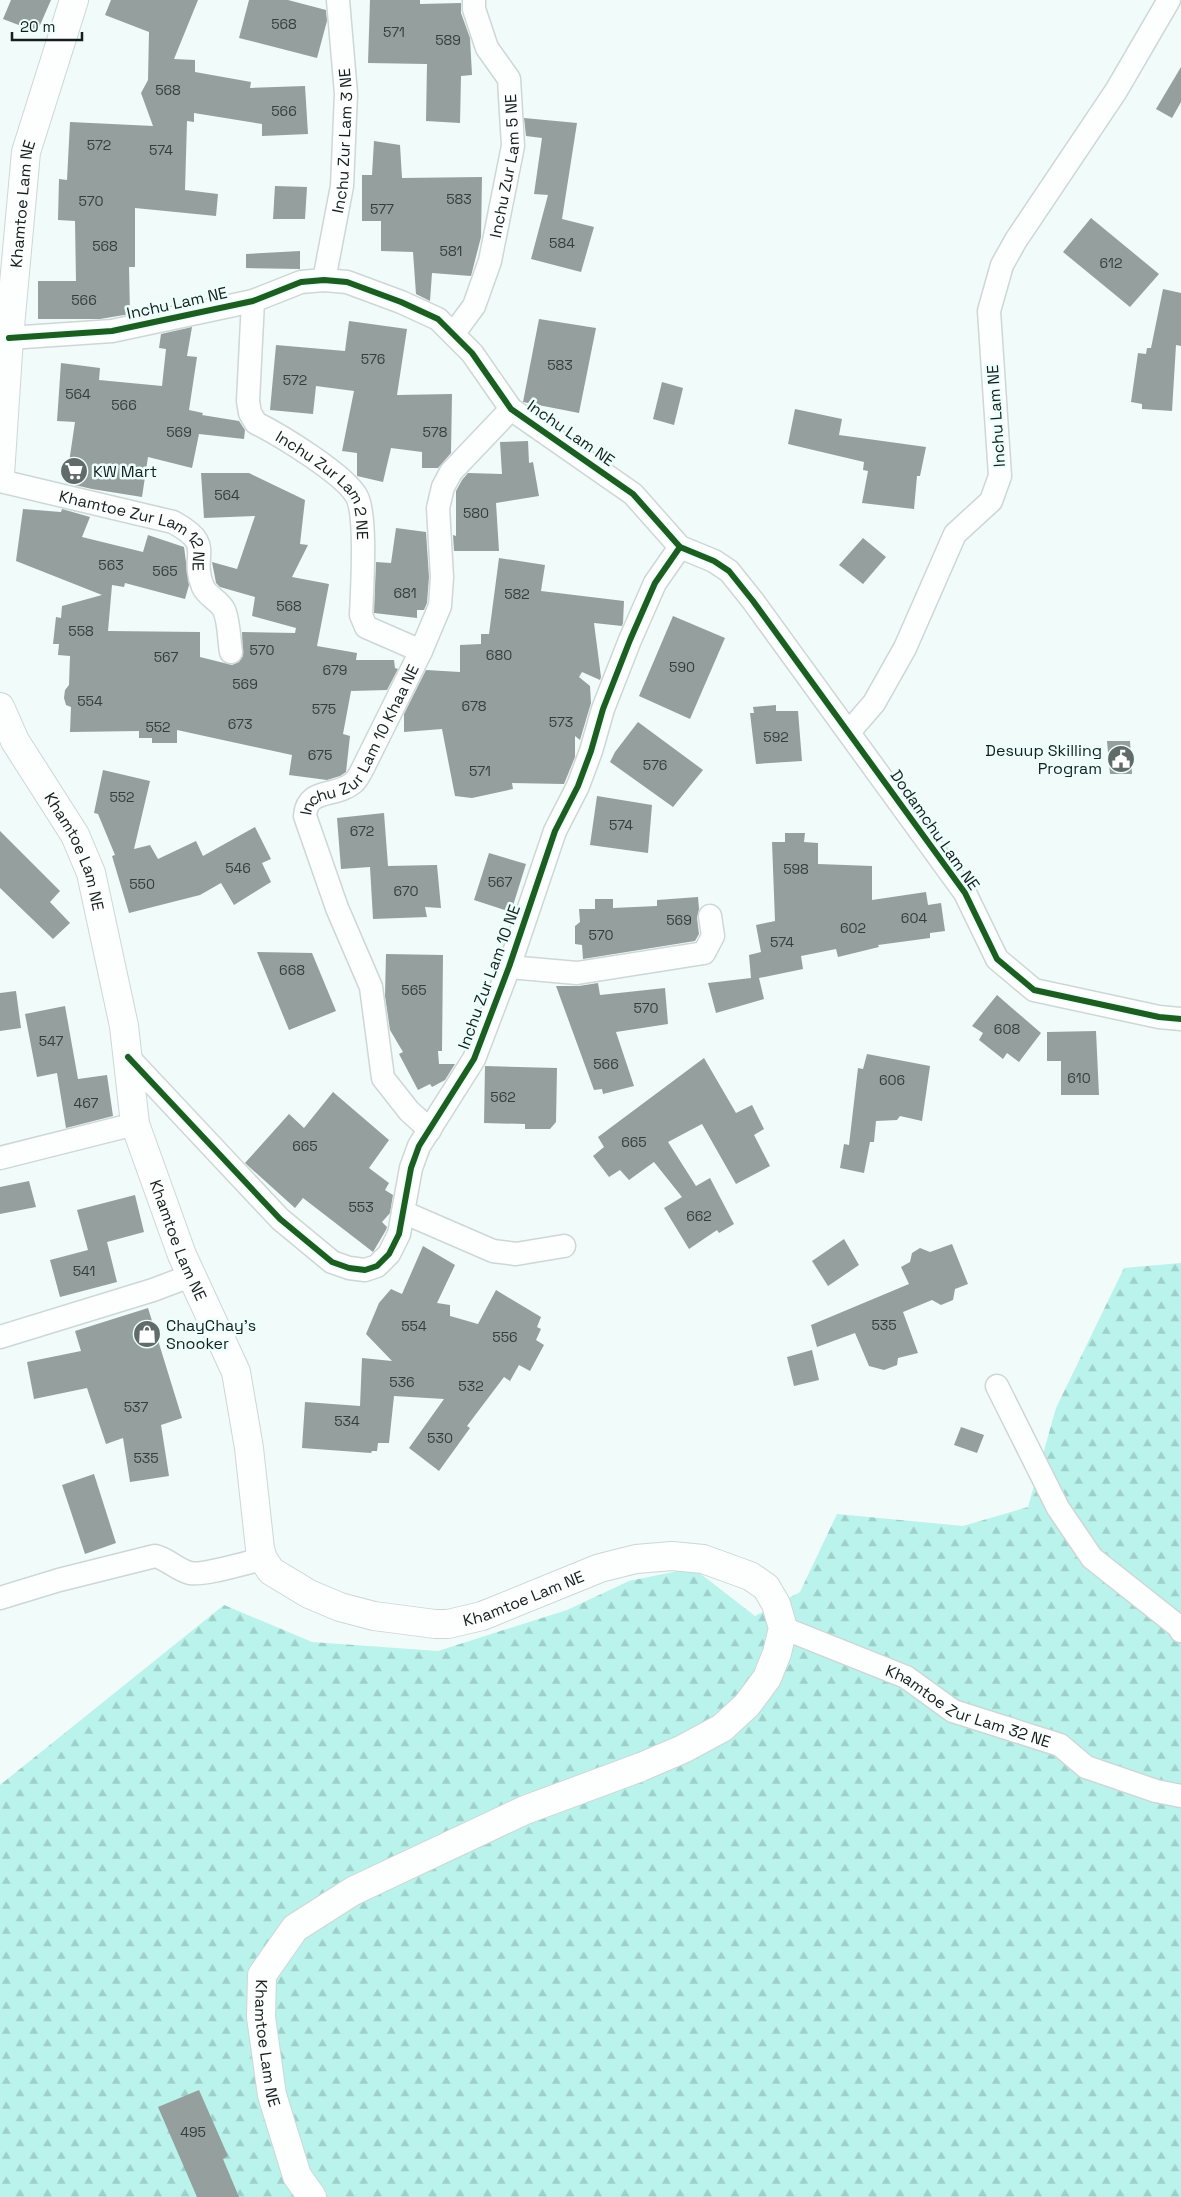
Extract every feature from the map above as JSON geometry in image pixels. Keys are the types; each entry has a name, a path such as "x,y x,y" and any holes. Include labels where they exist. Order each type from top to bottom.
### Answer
{"main road":[{"name":"Khamtoe Lam NE","path":"0,475 9,338 26,152 74,0"},
{"name":"Khamtoe Lam NE","path":"0,707 16,741 75,835 91,873 124,1026 135,1124 182,1255 236,1372 248,1448 260,1548 263,1559 271,1571 309,1594 340,1607 374,1616 435,1624 454,1623 482,1616 600,1568 636,1559 672,1556 703,1559 750,1576 766,1586 776,1604 783,1628 777,1653 767,1678 747,1705 722,1728 683,1749 641,1767 525,1810 353,1891 295,1928 262,1975 261,2017 272,2095 297,2176 312,2197"}],"street":[{"name":"Inchu Zur Lam 3 NE","path":"324,280 342,177 346,94 338,0"},
{"name":"Inchu Zur Lam 5 NE","path":"454,333 474,306 490,261 513,146 509,79 487,48 474,9 474,0"},
{"name":"Inchu Lam NE","path":"9,338 112,331 253,301 302,282 324,280 347,282 401,302 438,319 472,353 511,409 633,494 680,548 714,561 729,571 848,732 874,703 905,648 955,534 991,501 1000,476 989,311 1002,265 1016,240 1116,91 1169,0"},
{"name":"Inchu Zur Lam 2 NE","path":"253,301 248,387 250,413 256,423 344,479 357,497 362,515 361,615 366,627 421,651"},
{"name":"Inchu Zur Lam 10 Khaa NE","path":"430,1130 409,1111 383,1078 371,986 337,908 305,816 306,806 312,797 342,790 354,782 421,651 440,606 442,577 438,508 442,487 451,472 511,409"},
{"name":"Khamtoe Zur Lam 12 NE","path":"0,481 173,522 189,531 199,542 200,575 204,589 224,609 231,652"},
{"name":"Inchu Zur Lam 10 NE","path":"128,1058 280,1219 332,1262 349,1268 365,1270 377,1266 389,1254 399,1234 411,1168 419,1146 474,1059 509,967 555,831 578,786 591,752 603,709 630,640 655,583 680,548"},
{"name":"Dodamchu Lam NE","path":"848,732 965,893 997,959 1034,990 1159,1017 1181,1019"},
{"path":"509,967 577,973 704,953 713,936 710,916"},
{"path":"0,1158 135,1124"},
{"path":"404,1212 493,1251 516,1254 564,1246"},
{"path":"0,1337 153,1290 182,1279 190,1273"},
{"path":"996,1386 1058,1508 1092,1558 1178,1626 1181,1631"},
{"path":"0,1598 59,1580 155,1556 164,1558 179,1568 192,1573 263,1559"},
{"name":"Khamtoe Zur Lam 32 NE","path":"783,1628 906,1677 953,1711 1060,1745 1086,1767 1156,1790 1181,1796"}],"green space":[{"path":"1181,1263 1181,2197 0,2197 0,1785 224,1605 312,1642 438,1651 567,1610 629,1581 693,1568 755,1616 800,1592 837,1514 963,1526 1028,1507 1056,1408 1124,1268"}],"building":[{"path":"11,0 51,0 37,32 3,19"},
{"path":"111,0 198,0 174,59 195,60 195,72 251,82 250,88 305,86 308,134 262,136 262,124 194,113 194,122 187,121 185,190 218,194 216,216 135,208 135,267 129,267 130,314 100,319 38,319 38,281 76,281 75,221 58,220 59,179 67,180 70,122 153,126 141,93 148,80 149,32 105,15"},
{"path":"249,0 288,0 326,10 327,21 317,58 239,38"},
{"path":"370,0 420,0 420,4 461,3 461,13 470,38 472,75 461,76 460,123 426,121 427,64 368,63"},
{"path":"1181,67 1181,102 1172,118 1156,109"},
{"path":"524,118 577,123 562,219 594,227 581,272 531,259 548,195 534,194 542,138 526,136"},
{"path":"374,141 400,145 402,178 482,177 481,237 471,276 432,273 430,301 416,294 413,252 381,251 381,221 362,221 362,175 372,175"},
{"path":"275,186 307,187 305,219 273,219"},
{"path":"1091,218 1159,274 1130,307 1063,252"},
{"path":"300,251 300,269 246,268 246,254"},
{"path":"1163,289 1181,293 1181,346 1176,345 1172,411 1142,409 1142,404 1131,402 1138,353 1146,354 1147,348 1151,348"},
{"path":"539,319 596,328 579,413 523,402"},
{"path":"349,321 407,329 397,395 452,394 451,453 438,468 422,468 422,452 391,448 383,482 357,476 357,453 342,451 354,391 316,386 313,414 270,410 276,345 345,351"},
{"path":"192,327 187,356 197,357 189,410 203,413 202,415 239,421 245,430 244,439 199,434 192,468 148,457 142,497 66,483 75,422 57,421 61,363 100,368 99,380 162,386 166,349 159,348 161,334"},
{"path":"662,382 683,388 674,425 653,419"},
{"path":"795,409 842,419 839,435 926,447 920,476 917,476 914,509 862,503 868,471 863,470 864,462 788,444"},
{"path":"528,441 529,463 533,462 539,496 496,503 499,551 454,551 453,535 456,536 456,491 462,480 468,473 502,474 500,442"},
{"path":"201,473 249,473 305,500 300,544 308,545 292,577 329,584 317,646 357,653 356,660 394,660 395,668 398,669 387,690 351,691 343,734 350,736 346,772 340,776 327,780 289,775 292,755 177,730 177,743 152,743 152,738 139,738 139,731 70,732 71,707 66,705 64,698 65,690 69,685 70,656 58,655 59,644 53,644 56,617 61,618 62,606 102,595 16,561 23,509 61,512 62,509 90,517 82,537 143,552 148,535 184,547 189,585 185,599 125,583 124,587 112,585 108,631 200,632 200,657 232,665 239,662 243,656 242,632 295,633 296,628 252,616 255,597 220,587 216,583 212,562 237,569 255,516 204,518"},
{"path":"396,528 426,532 429,577 427,603 424,610 417,610 417,618 374,613 376,562 391,563"},
{"path":"863,538 886,557 863,584 839,565"},
{"path":"499,558 545,565 541,591 624,601 623,623 622,626 594,623 601,677 600,680 582,672 579,677 590,686 591,703 580,740 575,736 575,757 564,784 512,783 513,789 472,798 455,796 442,729 404,732 404,714 426,670 460,672 460,645 481,644 481,634 489,634"},
{"path":"673,616 725,638 690,719 639,696"},
{"path":"776,705 776,711 798,711 802,761 756,764 750,713 754,713 753,707"},
{"path":"638,722 703,770 673,807 610,762 615,752"},
{"path":"1107,741 1130,741 1132,774 1110,774"},
{"path":"103,770 150,781 134,849 150,845 158,859 196,841 203,856 255,827 271,859 262,863 271,882 234,905 221,883 200,895 129,913 112,856 115,855 98,814 94,813"},
{"path":"597,796 652,805 648,853 590,845"},
{"path":"384,813 388,866 437,865 441,908 425,907 427,917 373,919 370,867 341,869 337,818"},
{"path":"0,831 60,891 50,902 70,923 53,939 0,888"},
{"path":"785,833 805,833 804,842 818,843 818,864 872,866 872,900 926,892 928,905 941,903 945,931 930,933 930,938 878,945 879,947 838,957 836,949 801,956 803,969 759,978 764,999 716,1013 708,983 751,978 749,955 761,952 756,925 775,921 772,842 785,842"},
{"path":"489,853 526,864 511,912 474,900"},
{"path":"698,897 699,909 697,918 699,934 695,941 583,959 582,945 575,944 575,926 580,922 579,909 595,909 595,899 613,899 613,908 657,906 657,900"},
{"path":"257,952 312,953 336,1011 289,1030"},
{"path":"386,954 443,955 442,1051 438,1051 439,1064 455,1064 445,1080 432,1087 430,1084 418,1090 399,1054 403,1052 390,1030 385,996"},
{"path":"598,983 600,995 665,988 668,1024 616,1032 634,1086 603,1094 602,1089 594,1090 556,986 579,986"},
{"path":"16,991 21,1028 0,1031 0,993"},
{"path":"997,995 1041,1033 1019,1062 1007,1053 1003,1059 979,1040 983,1033 972,1026"},
{"path":"65,1006 78,1079 107,1075 113,1116 66,1128 57,1073 37,1077 25,1014"},
{"path":"1096,1031 1099,1095 1061,1095 1061,1061 1047,1061 1047,1032"},
{"path":"867,1054 930,1066 922,1121 900,1116 897,1120 876,1121 874,1142 870,1142 864,1173 840,1168 844,1144 849,1145 858,1068 863,1069"},
{"path":"704,1058 736,1113 752,1105 764,1129 754,1135 770,1166 736,1184 702,1124 668,1142 696,1186 710,1178 734,1224 719,1233 717,1230 689,1249 664,1208 682,1197 654,1162 629,1180 620,1170 609,1177 593,1156 604,1147 598,1137"},
{"path":"485,1066 557,1068 556,1122 550,1129 525,1129 525,1124 484,1123"},
{"path":"333,1092 389,1140 369,1168 389,1183 385,1190 393,1195 390,1213 382,1222 387,1227 386,1230 373,1252 303,1198 295,1208 245,1163 289,1114 304,1128"},
{"path":"29,1181 36,1207 0,1214 0,1187"},
{"path":"135,1195 144,1232 107,1242 117,1282 60,1297 50,1260 88,1250 77,1210"},
{"path":"844,1239 859,1265 828,1286 812,1261"},
{"path":"952,1244 968,1284 955,1289 953,1300 941,1305 932,1300 903,1312 918,1353 898,1358 897,1365 884,1370 869,1366 855,1333 817,1347 811,1325 909,1284 901,1267 910,1262 912,1253 920,1248 930,1252"},
{"path":"423,1246 455,1265 437,1303 450,1305 450,1316 478,1324 496,1290 541,1317 537,1327 541,1329 536,1340 544,1345 530,1371 519,1365 510,1381 504,1377 467,1426 470,1428 439,1471 409,1448 444,1399 394,1396 389,1443 378,1443 377,1451 372,1451 371,1453 302,1448 305,1402 360,1406 362,1358 392,1361 366,1334 379,1303 391,1289 402,1294"},
{"path":"148,1308 182,1418 161,1425 169,1476 130,1482 123,1438 106,1444 87,1388 34,1399 27,1362 81,1351 75,1331"},
{"path":"812,1350 819,1380 794,1386 787,1357"},
{"path":"961,1427 984,1435 977,1453 954,1445"},
{"path":"94,1474 116,1543 85,1554 62,1485"},
{"path":"199,2090 228,2156 223,2159 239,2197 197,2197 158,2107"}],"cycle path":[{"path":"9,338 112,331 253,301 301,282 324,280 347,282 401,302 438,319 472,353 511,409 633,494 680,547 714,561 729,571 753,601 965,893 997,959 1034,990 1159,1017 1181,1019"},
{"path":"128,1057 280,1219 332,1262 349,1268 365,1270 377,1266 389,1254 399,1234 411,1168 419,1146 474,1059 509,967 555,831 578,786 591,751 603,709 630,640 655,583 680,547"}],"place":[{"name":"KW Mart","path":"74,471"},
{"name":"Desuup Skilling Program","path":"1121,759"},
{"name":"ChayChay's Snooker","path":"147,1334"}]}
